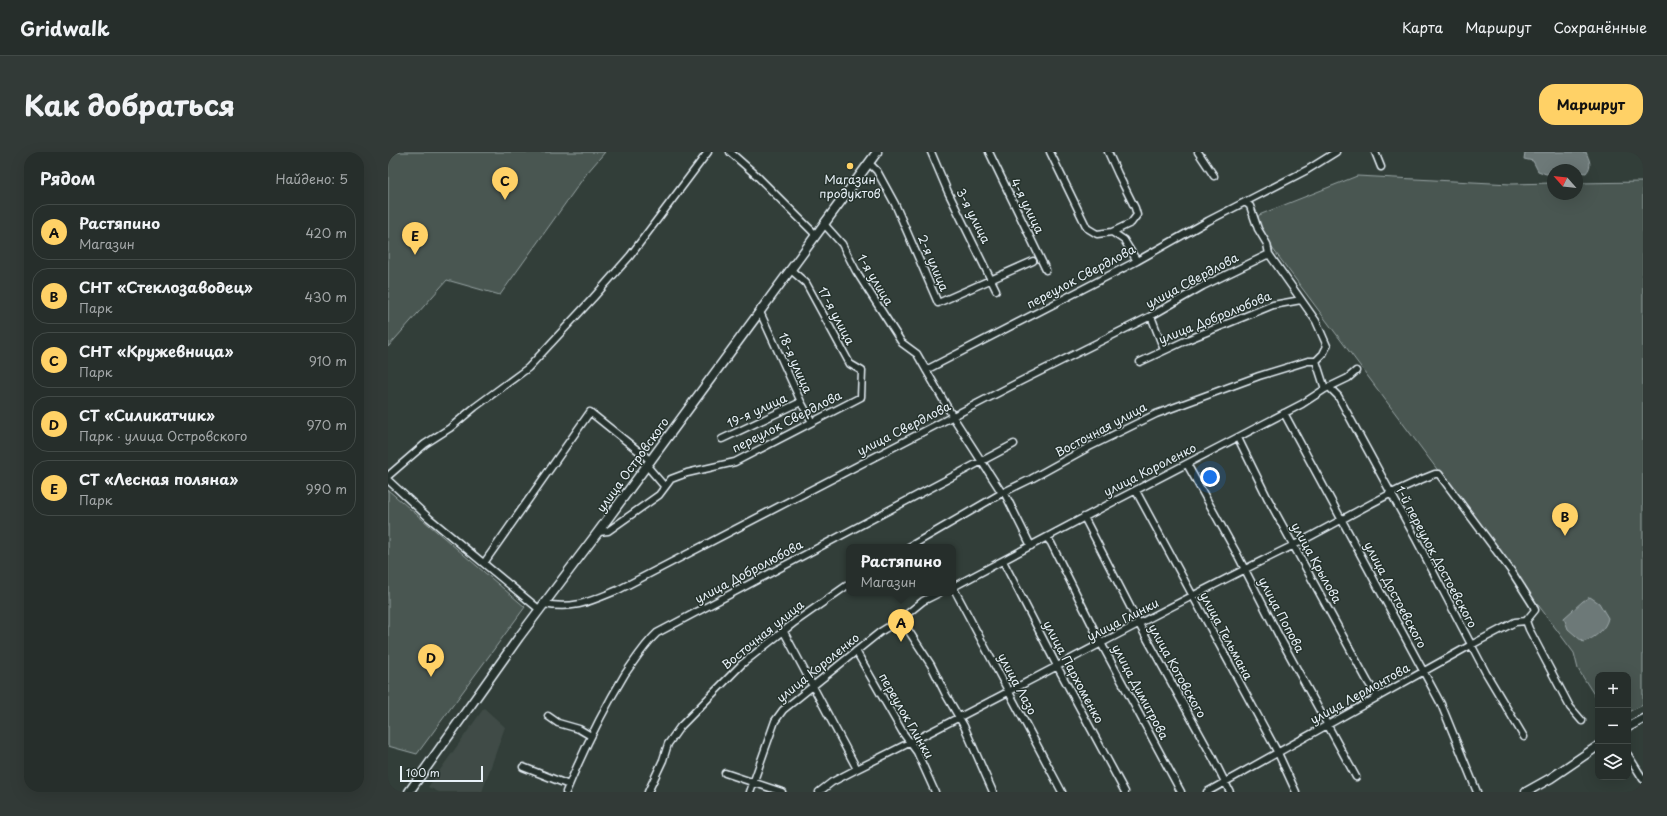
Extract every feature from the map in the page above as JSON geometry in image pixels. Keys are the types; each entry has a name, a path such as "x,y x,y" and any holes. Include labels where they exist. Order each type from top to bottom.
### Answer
{"street":[{"path":"388,476 425,444 450,428 475,407 528,368 630,256 708,152"},
{"path":"730,152 755,174 816,235"},
{"name":"улица Островского","path":"408,792 514,643 649,464 877,152"},
{"name":"3-я улица","path":"931,152 948,192 996,290"},
{"name":"4-я улица","path":"989,152 1046,270"},
{"path":"1050,152 1087,228 1097,234 1112,232 1131,223 1137,215 1108,152"},
{"path":"1198,152 1214,176"},
{"name":"переулок Свердлова","path":"926,370 1307,170 1336,152"},
{"path":"1375,152 1381,167"},
{"name":"2-я улица","path":"869,163 877,171 895,204 938,303 1033,261"},
{"path":"1245,202 1250,206 1258,228 1267,244 1269,254 1321,330 1327,346 1323,354 1316,361"},
{"name":"1-я улица","path":"824,224 842,244 872,298 902,343 917,354 953,417 1003,493 1031,546"},
{"path":"1112,232 1124,240 1137,260"},
{"name":"улица Свердлова","path":"542,607 571,606 618,590 1151,316 1203,286 1269,254"},
{"name":"17-я улица","path":"791,270 806,283 850,364 862,370"},
{"name":"улица Добролюбова","path":"1140,362 1164,350 1273,305 1301,300"},
{"name":"18-я улица","path":"760,312 801,402 812,422"},
{"path":"1151,316 1164,350"},
{"name":"Восточная улица","path":"914,544 1003,493 1089,447 1156,414 1259,376 1308,361 1316,361"},
{"name":"1-й переулок Достоевского","path":"1316,361 1328,388 1338,396 1493,686 1524,737"},
{"name":"переулок Свердлова","path":"598,532 608,532 659,495 671,479 687,473 735,462 861,396 862,370"},
{"name":"улица Короленко","path":"956,585 1053,533 1302,404 1348,378 1356,371"},
{"name":"19-я улица","path":"722,439 801,402"},
{"path":"484,564 590,412 649,464 665,487"},
{"name":"улица Достоевского","path":"1284,413 1450,722 1477,792"},
{"name":"улица Крылова","path":"1238,438 1368,682 1378,697"},
{"name":"улица Добролюбова","path":"566,792 591,736 609,701 637,656 657,633 1014,444"},
{"name":"улица Попова","path":"1187,464 1255,587 1280,638 1356,776"},
{"name":"улица Глинки","path":"819,792 832,782 857,769 1244,569 1294,545 1390,493 1431,475 1439,474 1512,572 1535,610 1526,621"},
{"path":"388,480 429,518 484,564 542,607"},
{"name":"улица Тельмана","path":"1136,491 1278,753 1296,792"},
{"name":"улица Котовского","path":"1084,517 1139,624 1213,758 1230,792"},
{"name":"улица Димитрова","path":"1046,538 1051,543 1101,643 1181,792"},
{"name":"улица Пархоменко","path":"1003,561 1057,666 1125,792"},
{"name":"Восточная улица","path":"648,792 663,760 668,744 680,726 731,674 810,610 846,586"},
{"name":"улица Лазо","path":"956,593 1062,792"},
{"name":"улица Короленко","path":"750,792 775,721 783,710 880,632 901,619 923,601 933,596"},
{"path":"901,619 931,665 964,726 993,792"},
{"path":"1526,621 1570,706 1582,721"},
{"name":"улица Лермонтова","path":"1207,792 1328,724 1516,622 1526,621"},
{"path":"784,632 857,769"},
{"name":"переулок Глинки","path":"856,651 903,733 911,742 935,792"},
{"path":"548,716 558,723 579,729 591,736"},
{"path":"1631,725 1643,719"},
{"path":"1526,792 1551,778 1595,748"},
{"path":"1631,760 1643,779"},
{"path":"523,767 569,785"},
{"path":"725,773 782,792"}],"shaded area":[{"path":"388,152 605,152 587,173 500,295 447,280 388,347"},
{"path":"1525,152 1586,152 1590,165 1586,173 1583,173 1583,164 1547,164 1546,174 1538,171 1533,161 1524,159"},
{"path":"1357,176 1511,184 1547,183 1547,200 1583,200 1583,183 1643,182 1643,705 1631,711 1631,672 1595,672 1595,696 1578,669 1574,653 1255,225 1259,215"},
{"path":"388,490 525,607 417,754 388,746"},
{"path":"1590,597 1599,603 1608,618 1605,626 1599,633 1591,639 1583,642 1568,629 1564,618 1583,601"},
{"path":"484,708 505,727 482,792 439,792 428,787"}],"place":[{"name":"Магазин продуктов","path":"850,166"},
{"name":"СНТ «Кружевница»","path":"505,200"},
{"name":"СТ «Лесная поляна»","path":"415,255"},
{"name":"СНТ «Стеклозаводец»","path":"1565,536"},
{"name":"Растяпино","path":"901,642"},
{"name":"СТ «Силикатчик»","path":"431,677"}]}
